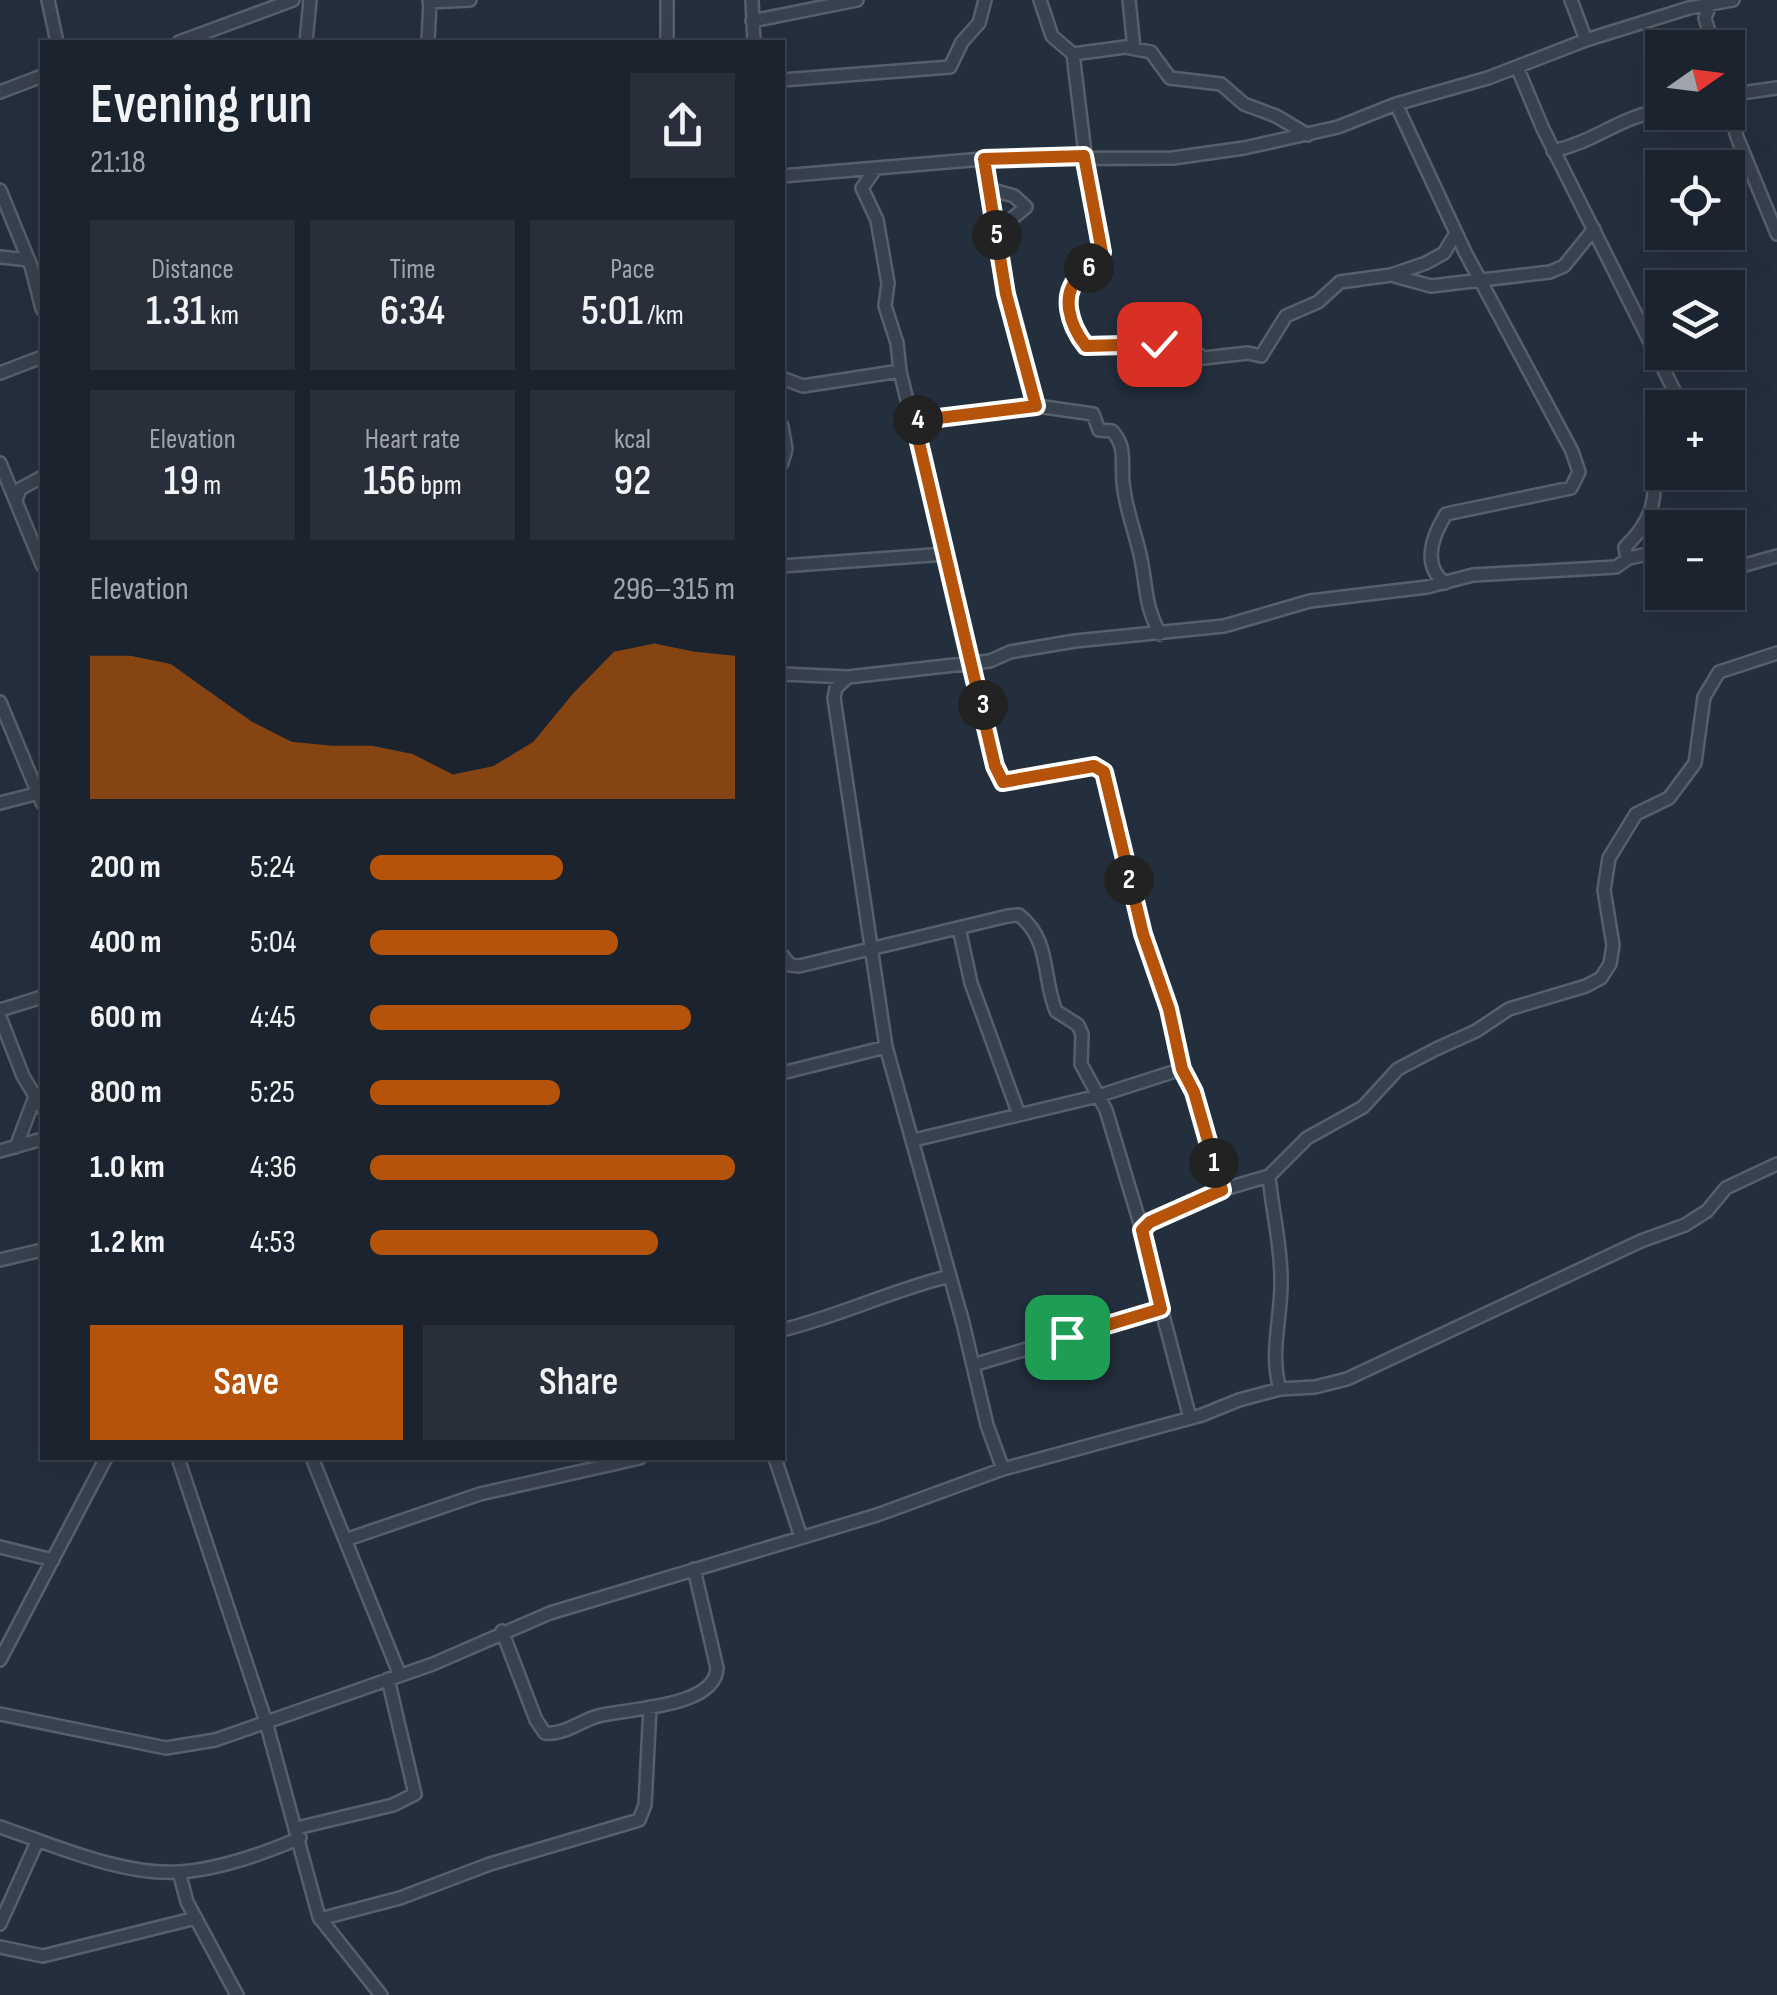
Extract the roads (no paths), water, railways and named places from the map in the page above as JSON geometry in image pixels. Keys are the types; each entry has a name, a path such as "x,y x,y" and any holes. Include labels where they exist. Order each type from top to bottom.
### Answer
{"street":[{"path":"48,0 57,40"},
{"path":"184,40 292,0"},
{"path":"306,40 310,0"},
{"path":"428,40 430,1 470,0"},
{"path":"668,0 668,40"},
{"path":"752,0 754,40"},
{"path":"752,21 857,0"},
{"path":"785,80 950,67 962,42 979,23 985,0"},
{"path":"1040,0 1052,36 1073,54 1084,156 1102,252 1069,288 1068,305 1086,346 1122,348 1179,342 1204,358 1248,353 1261,356 1282,318 1318,302 1333,286 1391,275 1444,254 1456,233"},
{"path":"1129,0 1134,48"},
{"path":"1571,0 1586,40"},
{"path":"785,176 984,159 1174,158 1308,135 1517,67 1688,4 1734,0"},
{"path":"1709,30 1706,18 1710,5"},
{"path":"1073,54 1134,48 1152,52 1170,78 1221,84 1244,104 1276,116 1308,135"},
{"path":"1517,67 1554,151 1674,390"},
{"path":"0,92 40,77"},
{"path":"1745,92 1777,88"},
{"path":"1396,104 1456,233 1572,450 1578,480 1571,488 1446,514 1432,545 1431,561 1434,573 1444,582"},
{"path":"1554,151 1588,143 1630,116 1645,113"},
{"path":"1735,130 1777,234"},
{"path":"984,159 1006,294 1036,406"},
{"path":"874,170 862,188 877,220 888,283 885,306 898,343 900,371 995,766 1003,782 1094,766 1104,772 1132,896 1222,1190"},
{"path":"988,189 1014,196 1025,204 1024,211 996,232"},
{"path":"0,190 40,301"},
{"path":"1391,275 1422,286 1482,283 1557,270 1594,229"},
{"path":"0,257 28,260"},
{"path":"0,373 40,358"},
{"path":"786,384 818,385 900,371"},
{"path":"914,421 1036,406 1093,414 1099,430 1115,432 1125,460 1123,487 1142,561 1148,613 1160,634"},
{"path":"0,463 40,551"},
{"path":"16,500 24,485 40,478"},
{"path":"1627,559 1625,547 1643,527 1654,490"},
{"path":"785,566 946,554"},
{"path":"785,674 848,677 990,661 1010,652 1076,641 1224,626 1310,601 1365,597 1486,574 1616,566 1645,555"},
{"path":"1745,565 1777,556"},
{"path":"1142,1230 1164,1215 1222,1190 1269,1176 1307,1138 1364,1108 1398,1070 1476,1031 1509,1009 1601,978 1610,964 1613,945 1604,890 1609,858 1636,814 1669,798 1695,763 1704,697 1713,678 1719,672 1777,654"},
{"path":"848,677 836,688 834,698 886,1046 987,1425 1003,1469"},
{"path":"0,702 39,790 0,803"},
{"path":"785,958 794,966 1019,915 1038,933 1054,1007 1078,1025 1082,1034 1081,1064 1106,1110 1142,1230 1190,1418"},
{"path":"958,928 971,983 1018,1112"},
{"path":"40,998 0,1014 23,1076 40,1103"},
{"path":"785,1072 886,1046"},
{"path":"914,1140 1018,1112 1098,1096 1182,1069"},
{"path":"16,1146 36,1094"},
{"path":"0,1152 40,1140"},
{"path":"0,1714 166,1748 215,1740 433,1664 502,1631 801,1538 1003,1469 1190,1418 1280,1388 1330,1384 1366,1371 1640,1241 1685,1225 1707,1211 1726,1188 1777,1164"},
{"path":"1269,1176 1282,1274 1282,1310 1273,1365 1280,1388"},
{"path":"0,1260 40,1250"},
{"path":"785,1329 827,1319 893,1291 950,1276"},
{"path":"973,1365 1161,1309"},
{"path":"0,1660 105,1460"},
{"path":"179,1460 266,1722 320,1919 381,1995"},
{"path":"0,1827 37,1842 127,1865 179,1872 415,1794 393,1676 313,1460"},
{"path":"345,1540 480,1494 631,1460"},
{"path":"776,1460 801,1538"},
{"path":"0,1547 53,1560"},
{"path":"502,1631 536,1720 545,1733 554,1734 600,1715 700,1694 717,1675 694,1569"},
{"path":"320,1919 400,1898 490,1864 639,1820 645,1805 650,1707"},
{"path":"0,1924 37,1842"},
{"path":"179,1872 196,1918 237,1995"},
{"path":"0,1947 44,1956 196,1918"}]}
